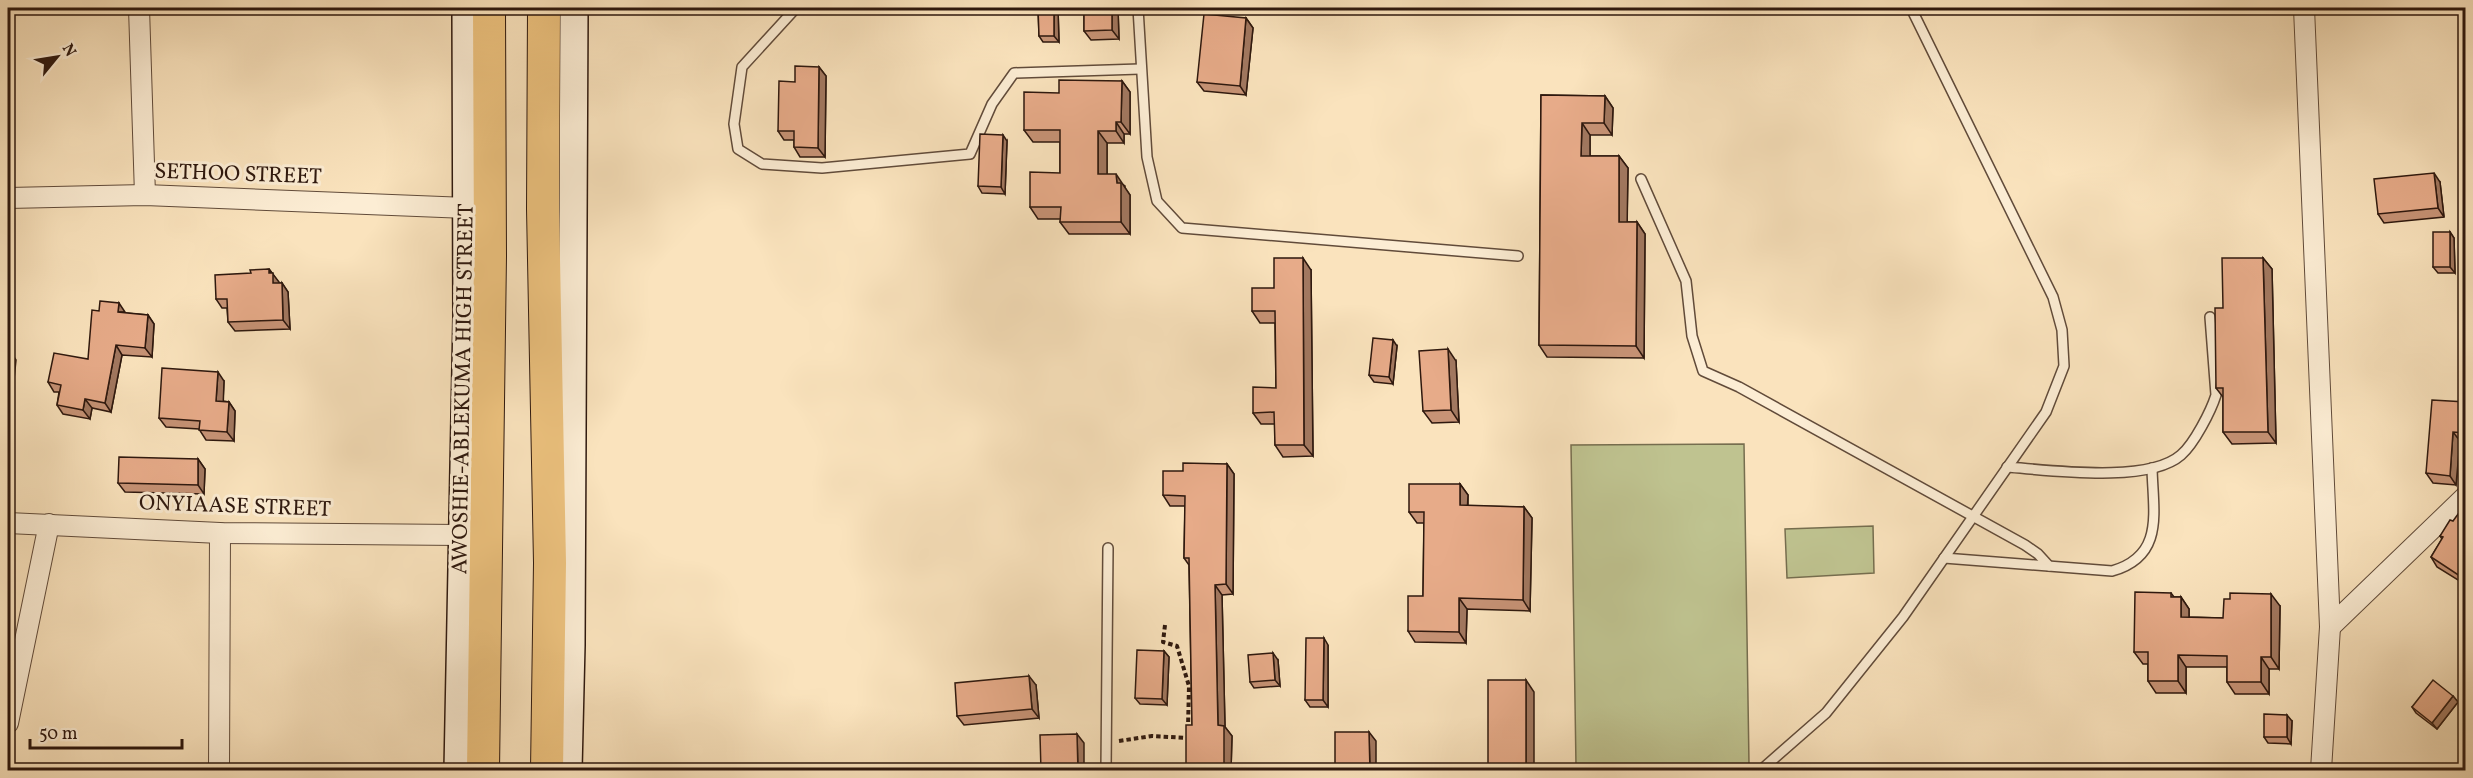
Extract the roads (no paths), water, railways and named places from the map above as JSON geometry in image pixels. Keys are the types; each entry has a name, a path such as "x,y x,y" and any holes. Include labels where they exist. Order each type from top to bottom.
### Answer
{"main road":[{"name":"AWOSHIE-ABLEKUMA HIGH STREET","path":"483,771 490,256 489,8"},
{"path":"544,8 543,209 550,563 560,643 547,771"},
{"path":"467,317 490,256"}],"street":[{"path":"139,8 145,195"},
{"name":"AWOSHIE-ABLEKUMA HIGH STREET","path":"458,771 467,317 466,8"},
{"path":"568,771 560,643 574,8"},
{"path":"2304,8 2330,627 2321,771"},
{"name":"SETHOO STREET","path":"8,198 145,195 467,208"},
{"path":"2330,627 2466,496"},
{"name":"ONYIAASE STREET","path":"8,523 220,533 461,535"},
{"path":"8,723 49,524"},
{"path":"219,771 220,533"}],"lane":[{"path":"796,8 742,67 734,124 738,149 762,164 822,168 970,154 992,104 1014,73 1140,69"},
{"path":"1138,8 1147,157 1157,201 1182,228 1518,256"},
{"path":"1761,771 1826,713 1903,617 2046,412 2064,366 2062,330 2053,297 1911,8"},
{"path":"1641,179 1686,281 1692,336 1703,371 1738,387 1974,516 2025,545 2049,566"},
{"path":"2007,467 2113,474 2152,468 2181,455 2213,405 2216,395 2210,317"},
{"path":"1944,558 2112,571 2129,566 2139,559 2148,546 2154,528 2152,468"},
{"path":"1106,771 1108,548"}]}
